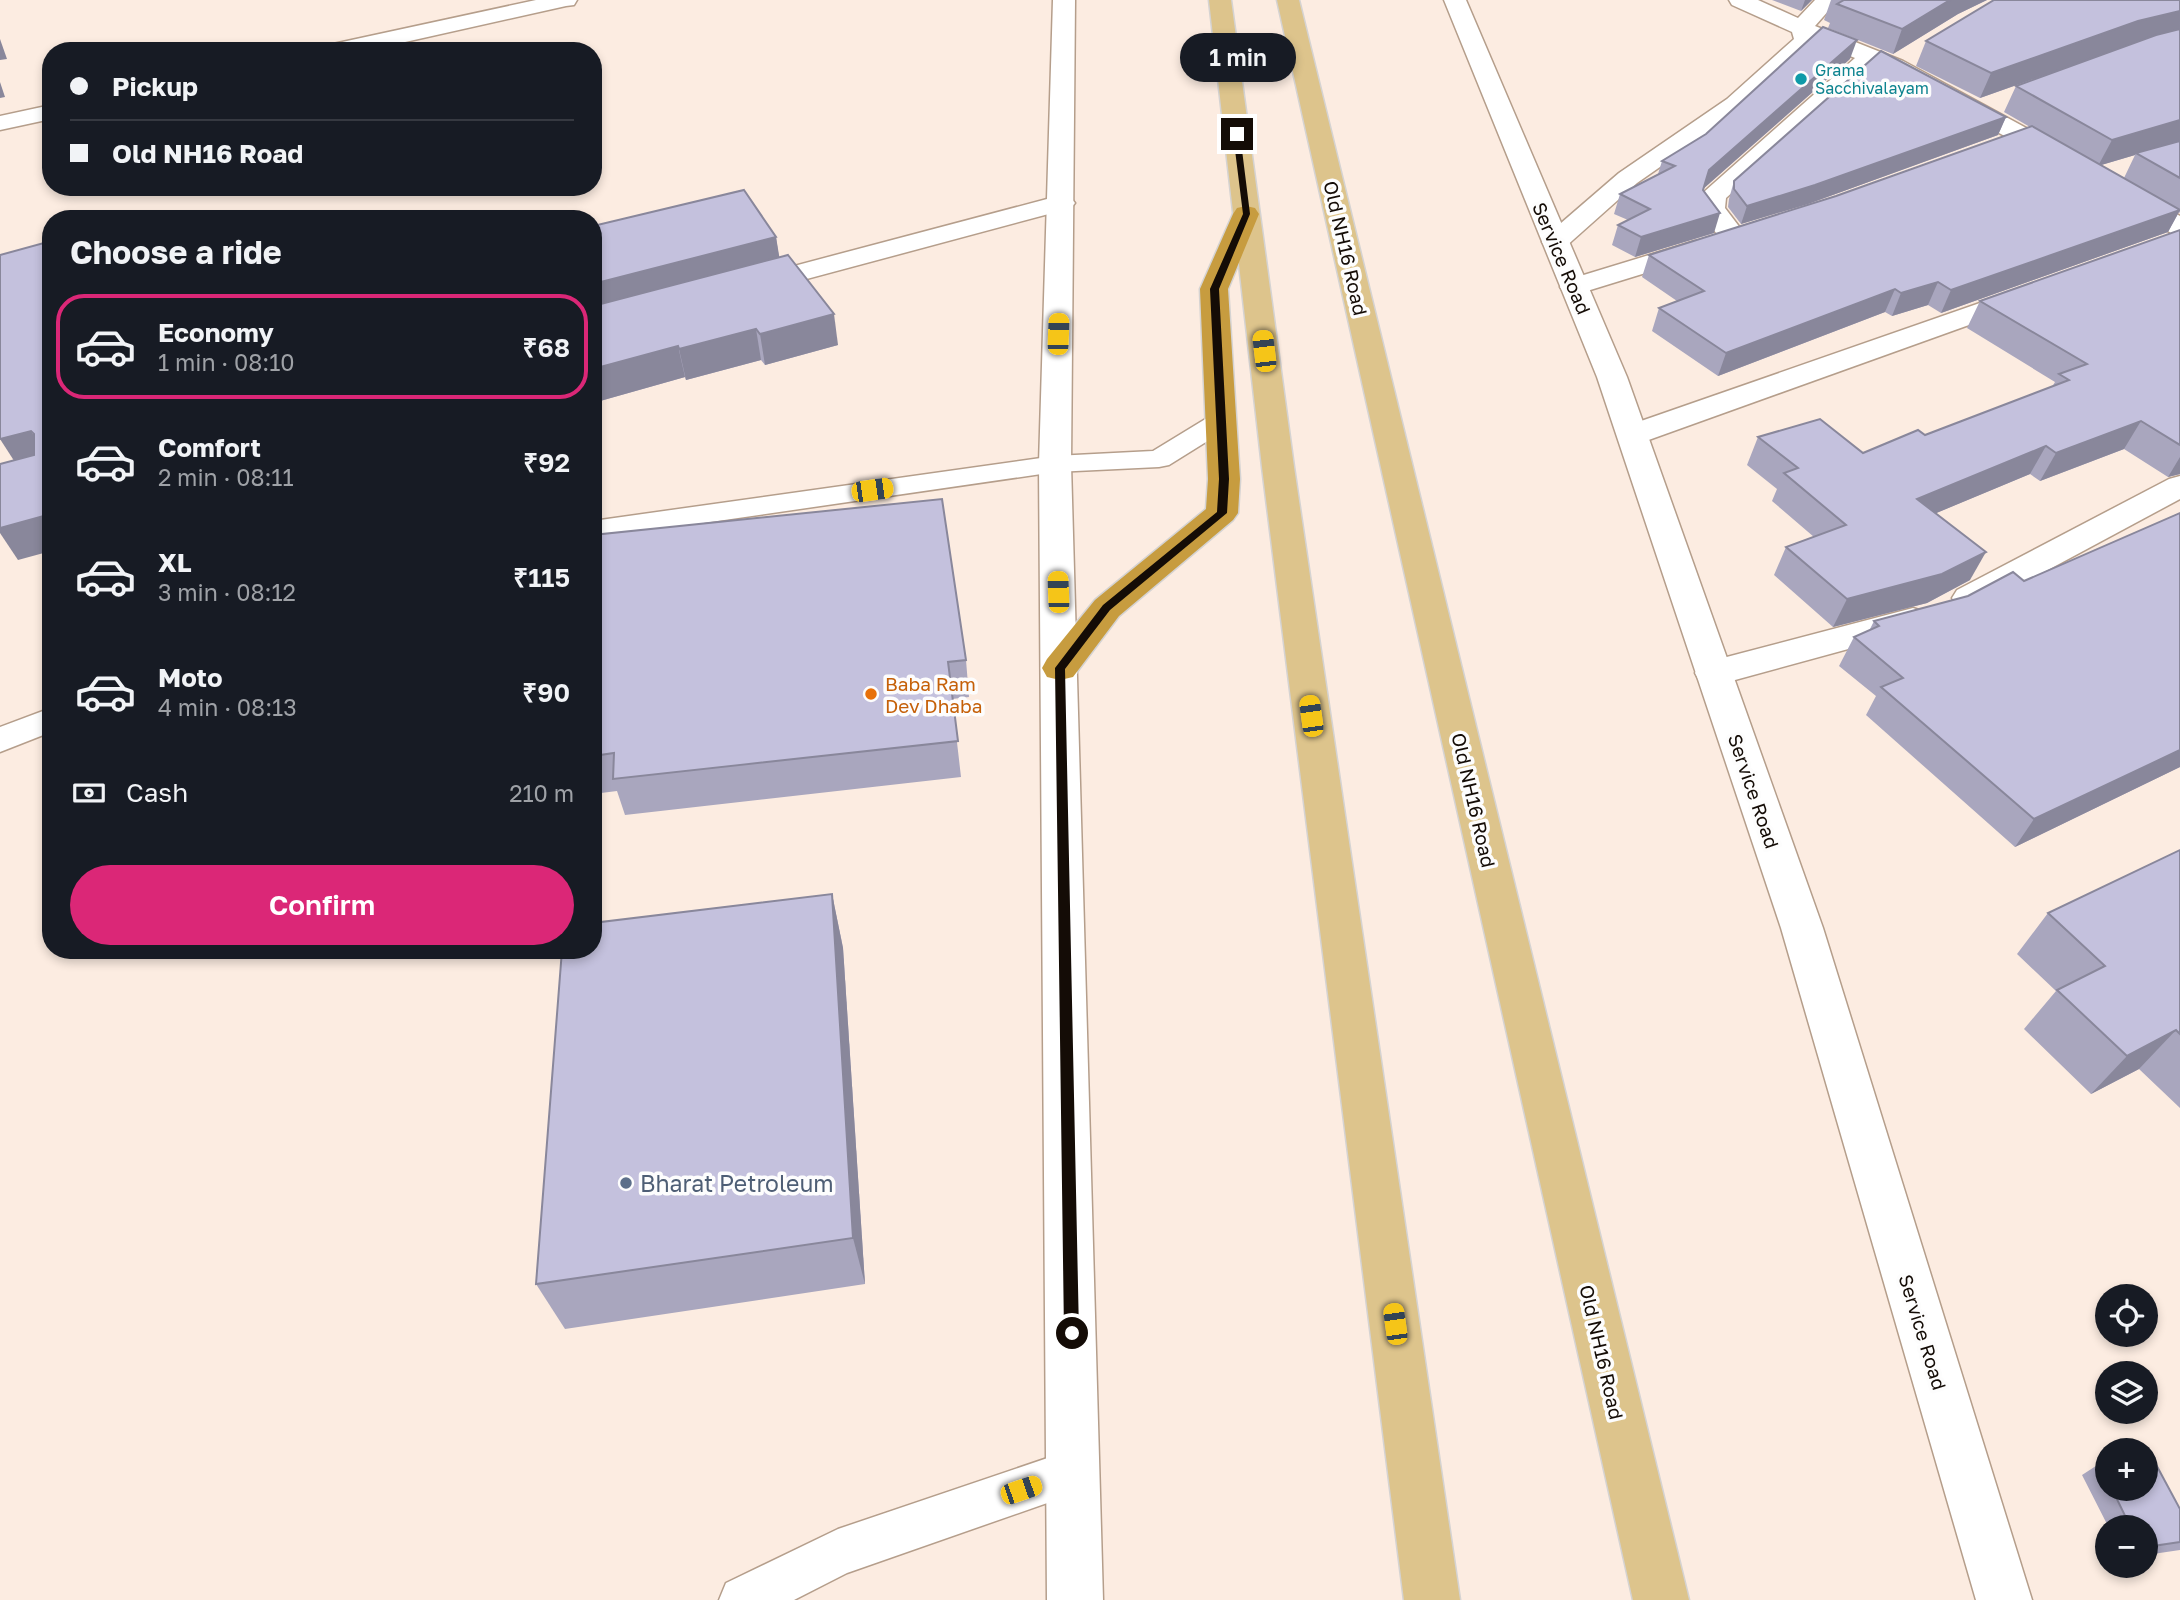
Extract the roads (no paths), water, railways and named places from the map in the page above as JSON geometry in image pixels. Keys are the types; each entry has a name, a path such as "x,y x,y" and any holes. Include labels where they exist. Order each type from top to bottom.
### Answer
{"highway":[{"path":"1060,668 1107,608 1222,513 1224,479 1214,289 1246,214"}],"main road":[{"path":"1220,0 1278,467 1432,1600"},
{"name":"Old NH16 Road","path":"1288,0 1661,1600"}],"street":[{"path":"374,42 566,0"},
{"path":"1064,0 1055,464 1075,1600"},
{"name":"Service Road","path":"1455,0 1612,377 1802,928 2004,1600"},
{"path":"1740,0 1895,66 2084,170"},
{"path":"1801,28 1827,0"},
{"path":"1555,242 1628,178 1735,104 1806,40 1801,28"},
{"path":"1895,66 1919,51"},
{"path":"1574,287 1746,233 1712,208 1714,196 1871,56"},
{"path":"1979,110 2005,101"},
{"path":"0,123 42,114"},
{"path":"1998,145 2024,136"},
{"path":"2108,184 2176,237"},
{"path":"727,293 1062,203"},
{"path":"1632,435 2049,286"},
{"path":"1713,673 1939,614 2180,486"}],"lane":[{"path":"602,529 1055,464 1159,459 1221,421"},
{"path":"0,740 42,723"},
{"path":"743,1600 838,1553 1074,1472"}],"place":[{"name":"Grama Sacchivalayam","path":"1801,79"},
{"name":"Baba Ram Dev Dhaba","path":"871,694"},
{"name":"Bharat Petroleum","path":"626,1183"}]}
